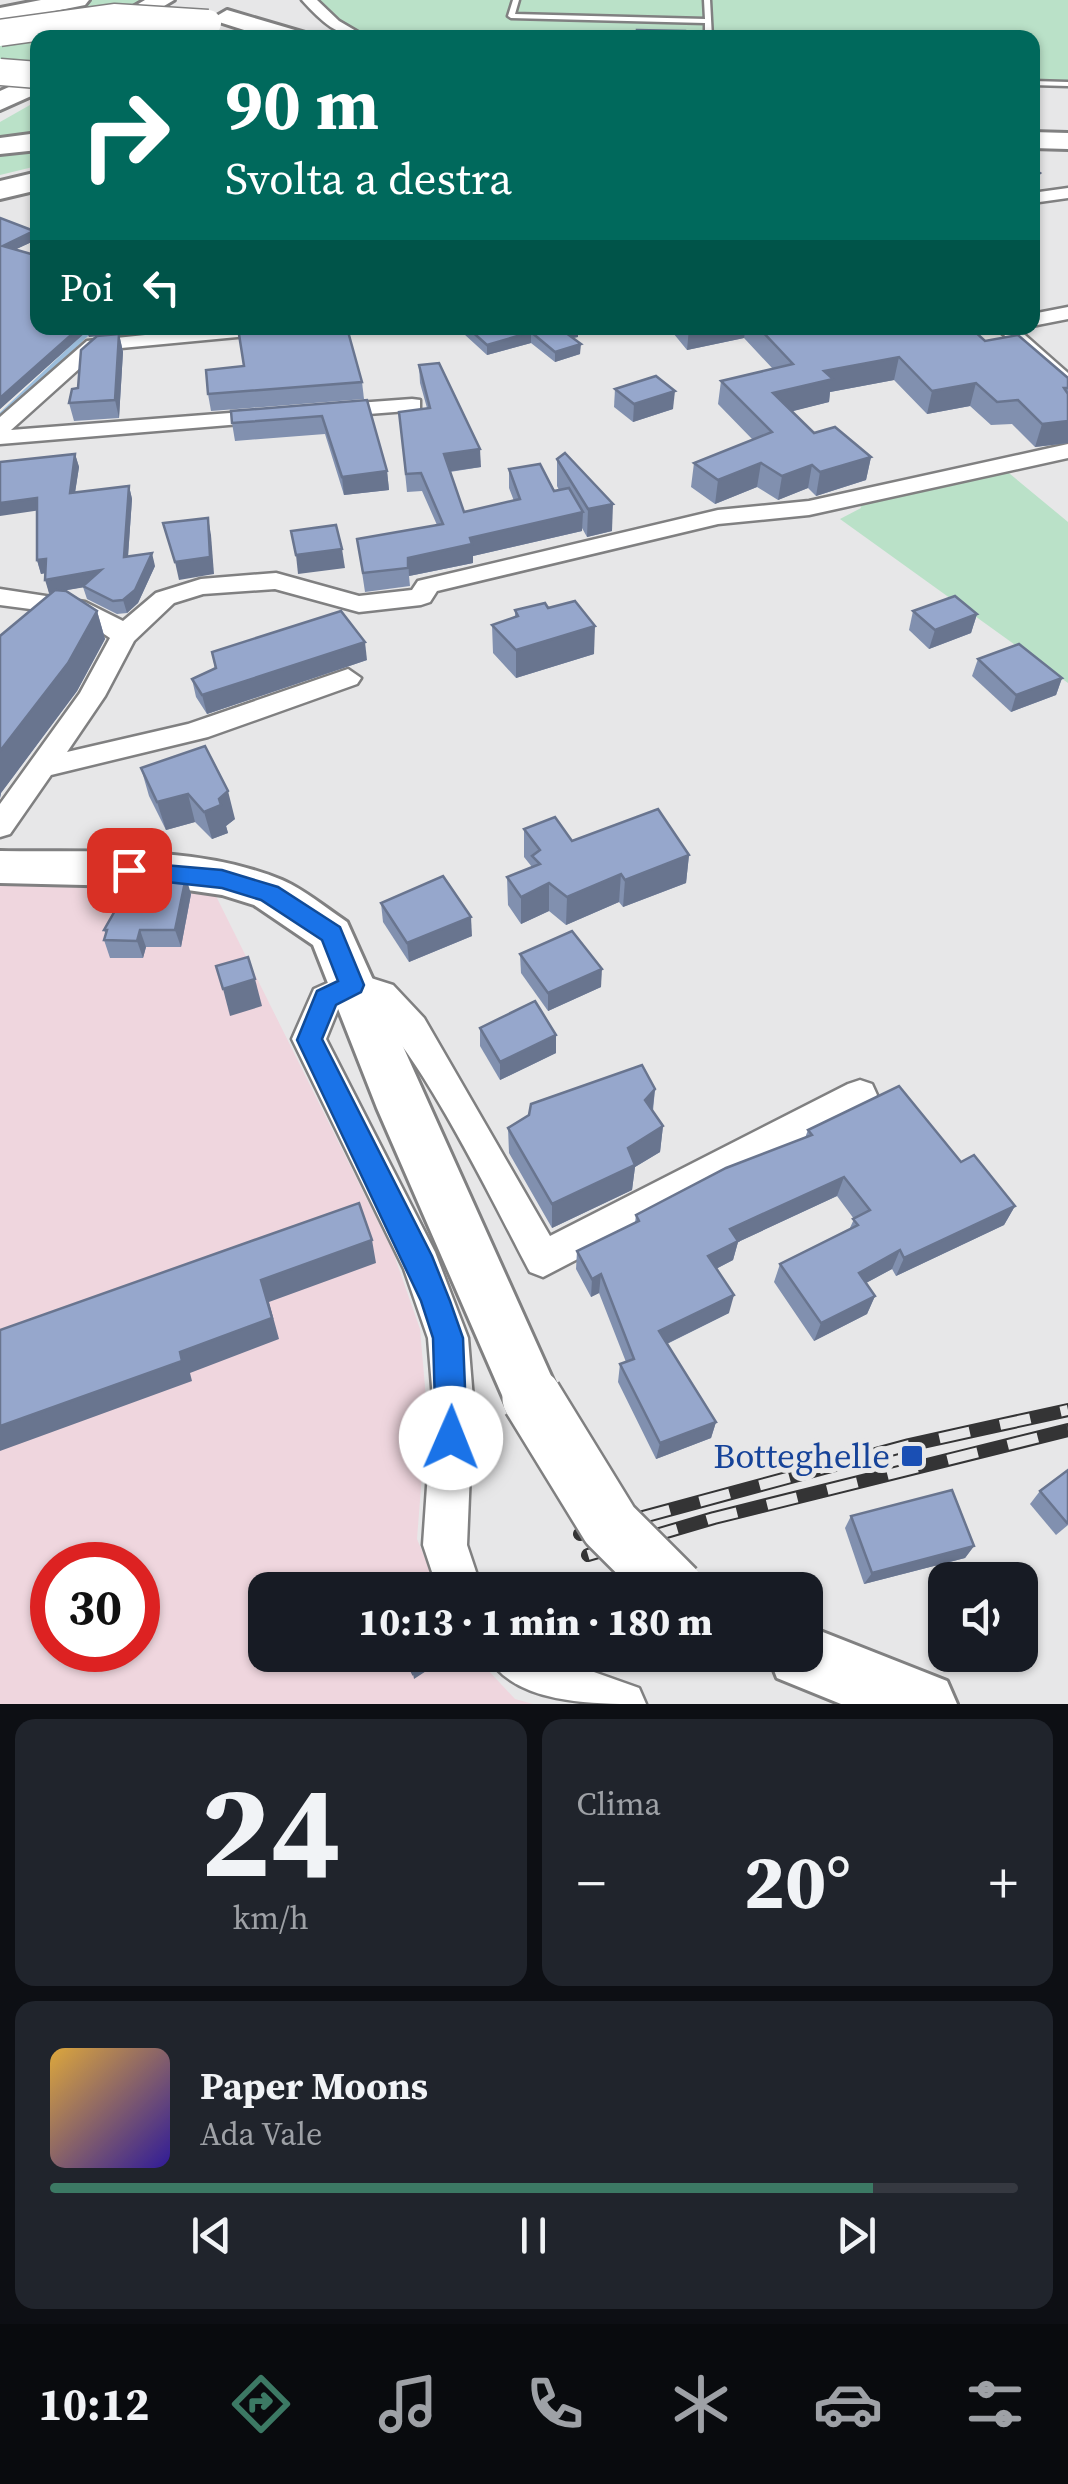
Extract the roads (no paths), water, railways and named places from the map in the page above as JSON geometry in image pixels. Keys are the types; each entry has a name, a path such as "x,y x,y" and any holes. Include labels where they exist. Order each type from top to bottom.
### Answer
{"highway":[{"path":"0,6 58,0"},
{"path":"0,19 77,0"},
{"path":"107,30 162,0"},
{"path":"132,30 186,0"},
{"path":"208,30 206,21 212,0"},
{"path":"269,6 282,20 304,30"},
{"path":"0,19 106,10 210,14 267,30"},
{"path":"0,32 88,19 142,17 208,22 232,30"},
{"path":"0,62 30,65"},
{"path":"0,87 30,70"},
{"path":"0,72 30,77"},
{"path":"0,102 30,83"},
{"path":"1040,135 1068,136"},
{"path":"0,146 30,142"},
{"path":"0,159 30,156"},
{"path":"0,178 30,171"},
{"path":"0,190 30,183"}],"street":[{"path":"309,0 346,30"},
{"path":"1040,197 1068,192"},
{"path":"1040,318 1068,313"},
{"path":"0,428 102,335"},
{"path":"94,345 197,335"},
{"path":"1014,335 1068,384"},
{"path":"0,437 412,404"},
{"path":"0,826 92,696 124,637 142,615 165,598 201,587 276,580 359,604 421,598 427,586 679,525 809,508 1068,452"},
{"path":"0,597 100,614 115,623 124,637"},
{"path":"43,766 100,758 219,726 348,678"},
{"path":"0,868 167,871 222,879 269,893 331,934 532,1398 580,1484 630,1554 652,1572"},
{"path":"454,1572 444,1545 453,1399 448,1338 422,1265 310,1040 326,998 352,985 381,994 412,1028 543,1259 860,1095"},
{"path":"823,1664 924,1704"},
{"path":"531,1672 622,1704"}],"lane":[{"path":"516,0 511,16 708,21"},
{"path":"640,19 642,0"},
{"path":"706,0 709,30"},
{"path":"1040,83 1068,84"}],"waterway":[{"path":"0,416 86,335"}],"railway":[{"path":"580,1534 909,1445 1068,1410"},
{"path":"588,1555 714,1518 1068,1430"}],"place":[{"name":"Botteghelle","path":"912,1456"}]}
